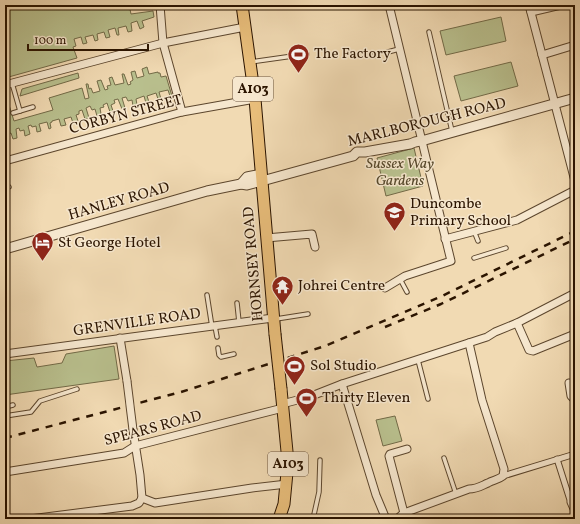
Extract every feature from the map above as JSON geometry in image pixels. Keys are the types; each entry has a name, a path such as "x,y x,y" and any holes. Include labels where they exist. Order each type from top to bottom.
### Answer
{"main road":[{"name":"HORNSEY ROAD","path":"244,5 245,27 255,99 273,319 288,462 284,504 279,519"}],"street":[{"path":"160,5 163,43 182,112"},
{"path":"385,288 400,279 432,266 451,261 389,5"},
{"path":"561,5 530,9 575,181"},
{"path":"9,84 163,43 245,27"},
{"path":"542,55 575,45"},
{"name":"MARLBOROUGH ROAD","path":"261,178 353,156 357,152 391,148 421,141 575,98"},
{"name":"CORBYN STREET","path":"5,162 182,112 255,99"},
{"name":"HANLEY ROAD","path":"5,249 207,191 241,184 246,185 261,178"},
{"path":"445,239 517,220 575,190"},
{"path":"266,238 312,234 315,247"},
{"name":"SPEARS ROAD","path":"5,472 124,453 135,446 282,406 342,384 469,343 517,323 575,293"},
{"name":"GRENVILLE ROAD","path":"5,354 213,327 239,322 273,319"},
{"path":"517,323 529,350 533,351 575,334"},
{"path":"30,519 132,506 139,503 142,498 140,474 120,338"},
{"path":"469,343 482,400 504,469 503,476"},
{"path":"569,383 570,396 575,399"},
{"path":"342,384 376,495 386,519"},
{"path":"404,514 389,456 390,454 407,449"},
{"path":"397,519 404,514 456,494 484,486 486,483 499,479 503,476 575,454"},
{"path":"557,459 573,505"},
{"path":"142,498 155,503 287,484"}],"lane":[{"path":"218,6 224,5"},
{"path":"429,32 452,132"},
{"path":"388,52 400,49"},
{"path":"250,63 307,54"},
{"path":"9,84 20,111"},
{"path":"13,113 33,107"},
{"path":"474,231 478,241"},
{"path":"474,258 506,248"},
{"path":"480,251 481,256"},
{"path":"400,279 406,292"},
{"path":"207,295 213,327 217,337"},
{"path":"237,303 239,322"},
{"path":"273,319 308,314"},
{"path":"218,348 219,355 221,357 234,354"},
{"path":"418,359 428,399"},
{"path":"5,416 31,412 40,401 77,389"},
{"path":"5,407 13,406"},
{"path":"444,458 456,494"},
{"path":"313,519 319,492 320,460"}],"green space":[{"path":"5,5 129,5 131,14 153,11 154,17 142,21 144,27 140,29 137,21 131,23 132,31 128,32 126,26 118,28 119,35 117,35 115,28 108,30 110,37 106,38 104,32 97,34 98,40 95,41 93,35 85,37 87,43 83,44 81,37 74,39 76,46 73,47 77,58 5,78"},
{"path":"501,17 506,41 446,55 440,31"},
{"path":"511,62 518,86 461,101 454,76"},
{"path":"147,67 149,74 158,72 160,73 161,77 166,76 172,96 170,96 168,90 159,92 161,99 158,99 156,93 147,96 149,102 146,103 144,96 136,99 137,105 133,106 132,100 128,101 126,97 122,98 125,108 122,109 118,99 114,100 115,103 111,105 113,111 110,112 107,103 103,105 104,107 100,108 101,114 97,116 95,109 92,110 90,106 86,108 89,118 85,119 82,110 76,115 78,121 73,123 71,117 64,119 66,125 61,126 59,119 50,123 51,128 49,129 47,122 39,124 41,131 37,132 36,126 28,126 30,134 25,136 24,130 20,131 19,128 16,129 17,138 13,139 11,133 5,135 5,116 8,115 6,106 9,105 14,121 53,110 49,98 82,88 85,99 89,98 86,84 88,84 89,89 91,88 93,93 100,91 97,81 101,80 105,90 108,89 107,86 111,85 109,78 112,77 115,85 124,83 122,74 124,74 128,85 131,84 130,82 133,80 131,72 135,71 137,78 144,76 142,69"},
{"path":"78,73 79,78 20,96 22,89"},
{"name":"Sussex Way Gardens","path":"414,148 423,186 386,196 377,158"},
{"path":"114,346 119,379 5,395 5,361 34,358 37,367 62,363 66,354"},
{"path":"395,416 402,441 383,446 376,420"}],"railway":[{"path":"5,438 181,392 325,346 440,297 575,231"},
{"path":"385,327 441,304 575,239"}],"place":[{"name":"The Factory","path":"299,74"},
{"name":"Duncombe Primary School","path":"394,232"},
{"name":"St George Hotel","path":"42,262"},
{"name":"Johrei Centre","path":"282,306"},
{"name":"Sol Studio","path":"295,386"},
{"name":"Thirty Eleven","path":"307,418"}]}
